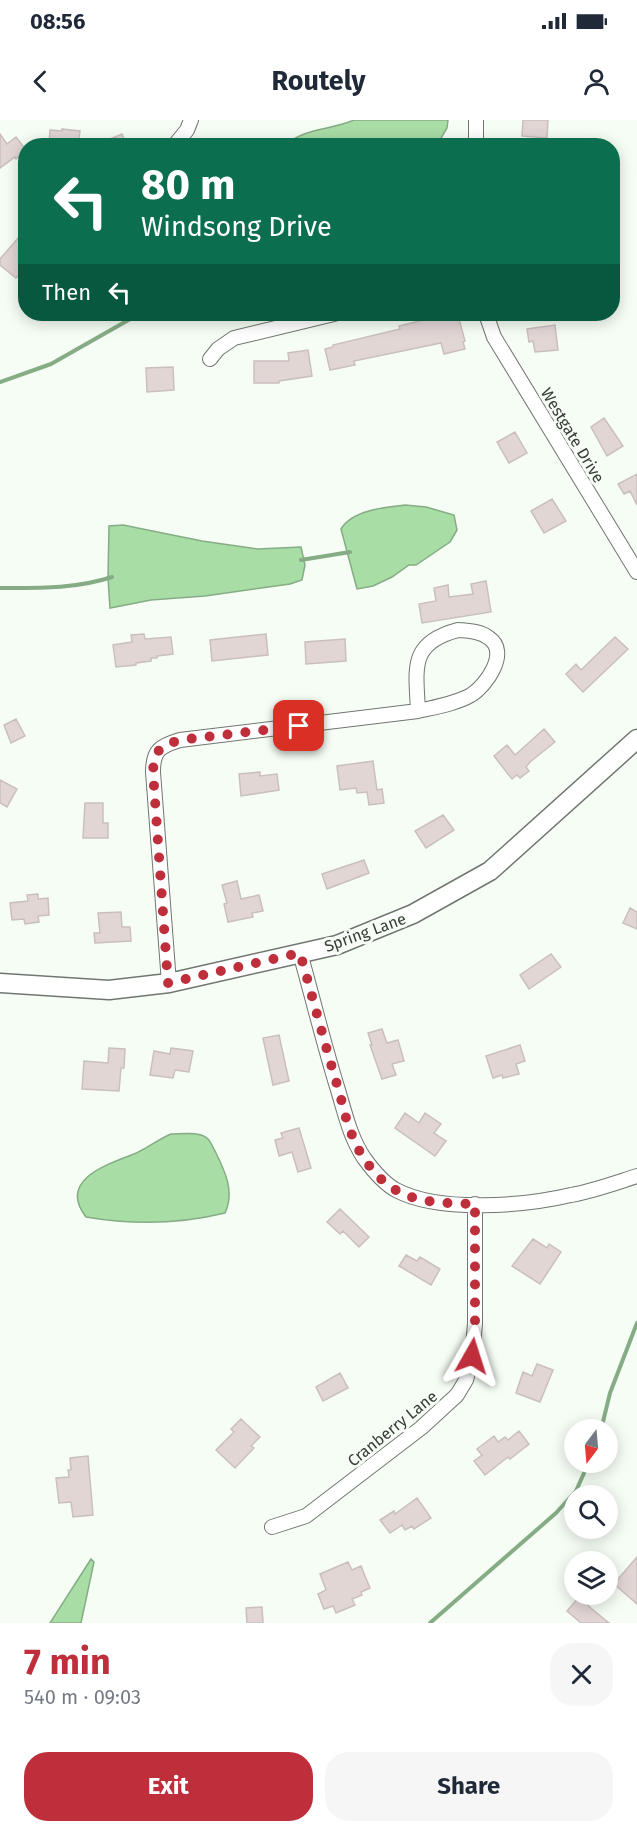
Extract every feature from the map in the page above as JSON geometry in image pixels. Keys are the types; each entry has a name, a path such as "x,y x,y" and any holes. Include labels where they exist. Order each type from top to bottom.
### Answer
{"street":[{"path":"180,138 191,120"},
{"path":"476,120 476,138"},
{"path":"210,359 218,349 234,338 305,321"},
{"name":"Westgate Drive","path":"488,321 494,337 637,572"},
{"path":"168,983 153,772 153,759 158,750 180,740 418,711 452,703 472,695 490,678 495,667 497,649 491,639 476,632 458,630 442,634 428,643 419,655 416,674 418,711"},
{"name":"Spring Lane","path":"0,983 109,990 168,983 337,945 413,915 490,871 637,739"},
{"path":"300,953 328,1060 352,1137 364,1158 393,1189 413,1198 432,1202 475,1204 537,1201 572,1195 637,1176"},
{"name":"Cranberry Lane","path":"272,1527 306,1516 421,1428 458,1395 466,1380 472,1356 475,1324 475,1204"}],"shaded area":[{"path":"354,120 448,120 447,128 441,138 295,138"},
{"path":"405,505 426,507 454,515 457,530 450,542 416,565 409,565 373,586 357,589 341,529 361,514 379,508"},
{"path":"123,525 202,541 258,549 301,547 305,565 302,580 290,584 205,596 151,600 110,608 109,526"},
{"path":"171,1134 196,1134 205,1136 209,1140 228,1182 229,1197 225,1213 156,1222 86,1217 79,1204 78,1193 82,1183 89,1175"},
{"path":"91,1559 94,1562 81,1623 50,1623"}],"building":[{"path":"523,120 548,120 547,138 522,136"},
{"path":"62,129 80,131 79,138 49,138 50,130 62,131"},
{"path":"0,134 7,144 16,137 18,157 0,168"},
{"path":"18,238 18,276 16,278 0,265 0,259"},
{"path":"419,321 460,321 465,349 444,354 441,343 354,361 355,365 330,370 325,349 333,345 400,329 399,326"},
{"path":"555,325 558,350 535,352 533,341 529,342 527,329"},
{"path":"308,350 312,376 279,381 279,383 254,383 254,361 289,361 288,353"},
{"path":"173,367 174,390 147,392 146,368"},
{"path":"604,418 623,446 607,456 591,427"},
{"path":"515,432 527,453 509,463 497,442"},
{"path":"637,474 637,505 630,491 624,494 618,484"},
{"path":"552,499 566,521 544,533 531,511"},
{"path":"486,581 491,612 422,623 419,604 436,601 434,588 448,585 449,597 473,594 471,584"},
{"path":"144,634 145,639 171,637 173,654 157,656 157,658 151,658 151,661 136,663 136,665 116,667 113,645 132,642 131,635"},
{"path":"266,634 268,655 212,661 210,640"},
{"path":"615,637 628,649 583,692 566,674 576,664 581,670"},
{"path":"345,639 346,661 306,664 305,642"},
{"path":"16,719 25,736 11,743 4,725"},
{"path":"544,729 555,742 530,762 526,767 529,771 520,778 517,775 512,779 494,756 507,745 515,755"},
{"path":"373,761 377,790 382,789 384,803 369,805 367,792 357,793 356,788 340,790 337,766"},
{"path":"260,772 260,776 277,774 279,790 241,796 239,774"},
{"path":"0,780 17,789 7,807 0,803"},
{"path":"85,803 103,803 103,823 108,823 108,838 83,838"},
{"path":"443,815 454,830 426,848 415,831"},
{"path":"364,860 369,873 327,889 322,874"},
{"path":"237,881 241,899 259,895 263,911 252,913 253,917 228,922 224,904 227,903 222,885"},
{"path":"38,894 38,899 48,898 49,915 38,916 39,922 25,924 24,919 12,920 10,903 28,901 27,895"},
{"path":"630,908 637,912 637,929 623,923"},
{"path":"121,912 122,927 130,927 131,941 95,943 94,933 100,933 98,913"},
{"path":"551,954 561,967 529,989 520,975"},
{"path":"382,1029 387,1043 398,1040 404,1061 392,1064 396,1075 382,1079 368,1033"},
{"path":"279,1035 289,1081 273,1085 263,1038"},
{"path":"520,1045 525,1061 516,1064 519,1074 493,1078 486,1056"},
{"path":"109,1048 125,1049 119,1091 82,1089 84,1061 108,1063"},
{"path":"171,1048 193,1051 189,1072 175,1070 173,1078 150,1075 154,1051 170,1054"},
{"path":"405,1113 419,1123 425,1113 441,1124 434,1133 446,1141 435,1156 395,1128"},
{"path":"299,1128 311,1168 298,1172 292,1152 279,1156 275,1140 283,1138 281,1133"},
{"path":"340,1209 369,1237 359,1247 343,1231 340,1234 327,1222"},
{"path":"533,1239 547,1248 549,1244 561,1252 540,1284 512,1266"},
{"path":"406,1255 417,1261 420,1257 440,1269 431,1285 399,1266"},
{"path":"537,1364 553,1370 540,1402 516,1393 523,1372 532,1376"},
{"path":"340,1373 348,1388 323,1401 316,1387"},
{"path":"241,1419 260,1437 251,1446 254,1448 235,1468 216,1450 234,1432 231,1429"},
{"path":"519,1431 529,1444 485,1475 474,1461 482,1455 477,1449 494,1436 498,1442 505,1437 508,1440"},
{"path":"88,1456 93,1515 73,1517 71,1502 59,1503 56,1478 69,1477 70,1458"},
{"path":"417,1498 431,1518 414,1529 412,1526 405,1530 402,1525 390,1533 380,1520 394,1511 395,1514"},
{"path":"637,1557 637,1604 618,1587 618,1579"},
{"path":"348,1562 352,1570 361,1566 370,1588 361,1592 362,1595 352,1599 355,1605 336,1613 333,1606 324,1609 318,1594 326,1590 320,1574"},
{"path":"572,1605 588,1605 609,1623 581,1623 567,1611"},
{"path":"262,1607 263,1623 247,1623 246,1608"}],"waterway":[{"path":"0,382 51,364 127,321"},
{"path":"301,560 350,552"},
{"path":"0,588 70,586 112,577"},
{"path":"604,1419 610,1393 637,1323"},
{"path":"430,1623 556,1513 576,1491 584,1473"}],"route":[{"path":"299,726 180,740 158,750 153,759 168,983 225,972 300,953 328,1060 352,1137 364,1158 393,1189 413,1198 432,1202 475,1204 475,1324 472,1356"}]}
